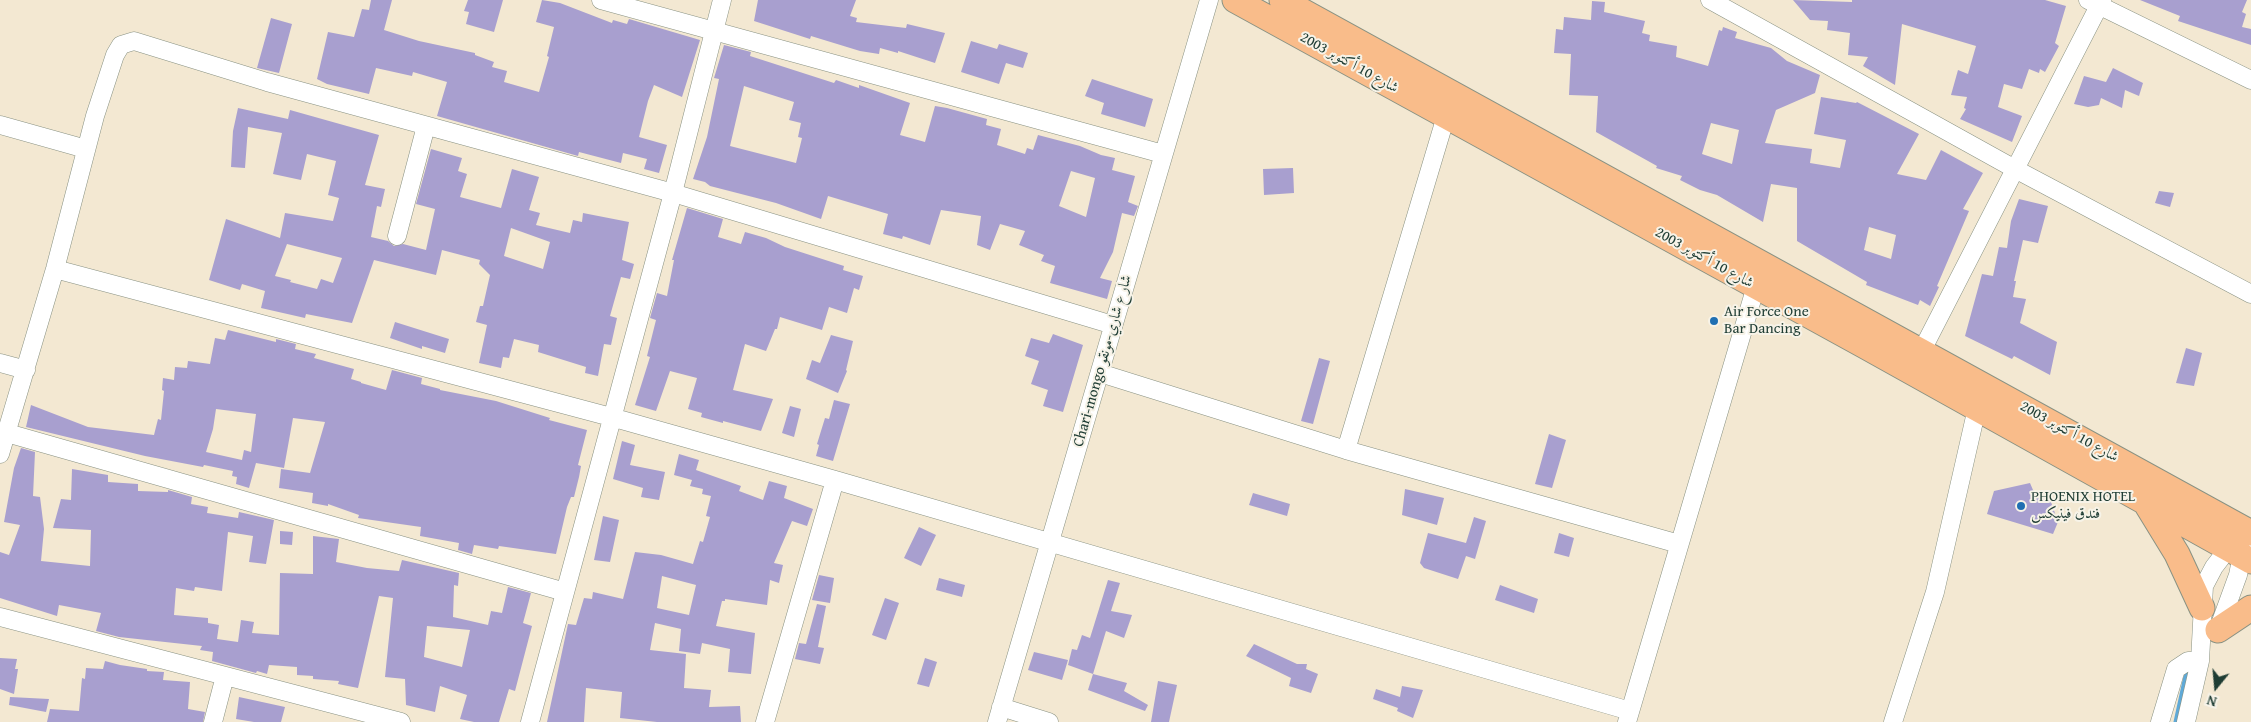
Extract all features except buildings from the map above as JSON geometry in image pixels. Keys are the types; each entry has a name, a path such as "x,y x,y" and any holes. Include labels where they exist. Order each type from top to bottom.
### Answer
{"highway":[{"name":"شارع 10 أكتوبر 2003","path":"1235,0 1286,7 1916,361 1977,408 2241,555"},
{"name":"شارع 10 أكتوبر 2003","path":"1286,7 1446,116 1756,286 1916,361 2247,530"},
{"path":"2146,503 2177,554 2202,608"},
{"path":"2218,630 2251,608"}],"street":[{"path":"601,0 1163,154"},
{"path":"530,722 673,193 722,0"},
{"name":"Chari-mongo شار ع شاري-مونقو","path":"999,715 1209,0"},
{"path":"1710,0 2015,169 2251,294"},
{"path":"1916,361 2015,169 2096,1 2251,80"},
{"path":"0,454 55,269 86,149 115,55 121,45 134,41 267,82 673,193 1113,325"},
{"path":"1346,450 1446,116"},
{"path":"0,125 86,149"},
{"path":"397,236 426,126"},
{"path":"55,269 611,417 835,480 1628,717 1756,286"},
{"path":"0,363 26,370"},
{"path":"1100,373 1346,450 1680,544"},
{"path":"1893,722 1935,592 1977,408"},
{"path":"6,433 565,592"},
{"path":"765,722 835,480"},
{"path":"2200,660 2218,630 2233,594 2247,530"},
{"path":"2186,722 2200,660 2202,597 2208,576 2241,555"},
{"path":"0,617 401,722"},
{"path":"2160,722 2176,669 2188,661 2200,660"},
{"path":"213,722 225,676"},
{"path":"999,715 1049,722"}],"waterway":[{"path":"2176,722 2188,667"}],"place":[{"name":"Air Force One Bar Dancing","path":"1714,321"},
{"name":"PHOENIX HOTEL فندق فينيكس","path":"2021,506"}]}
